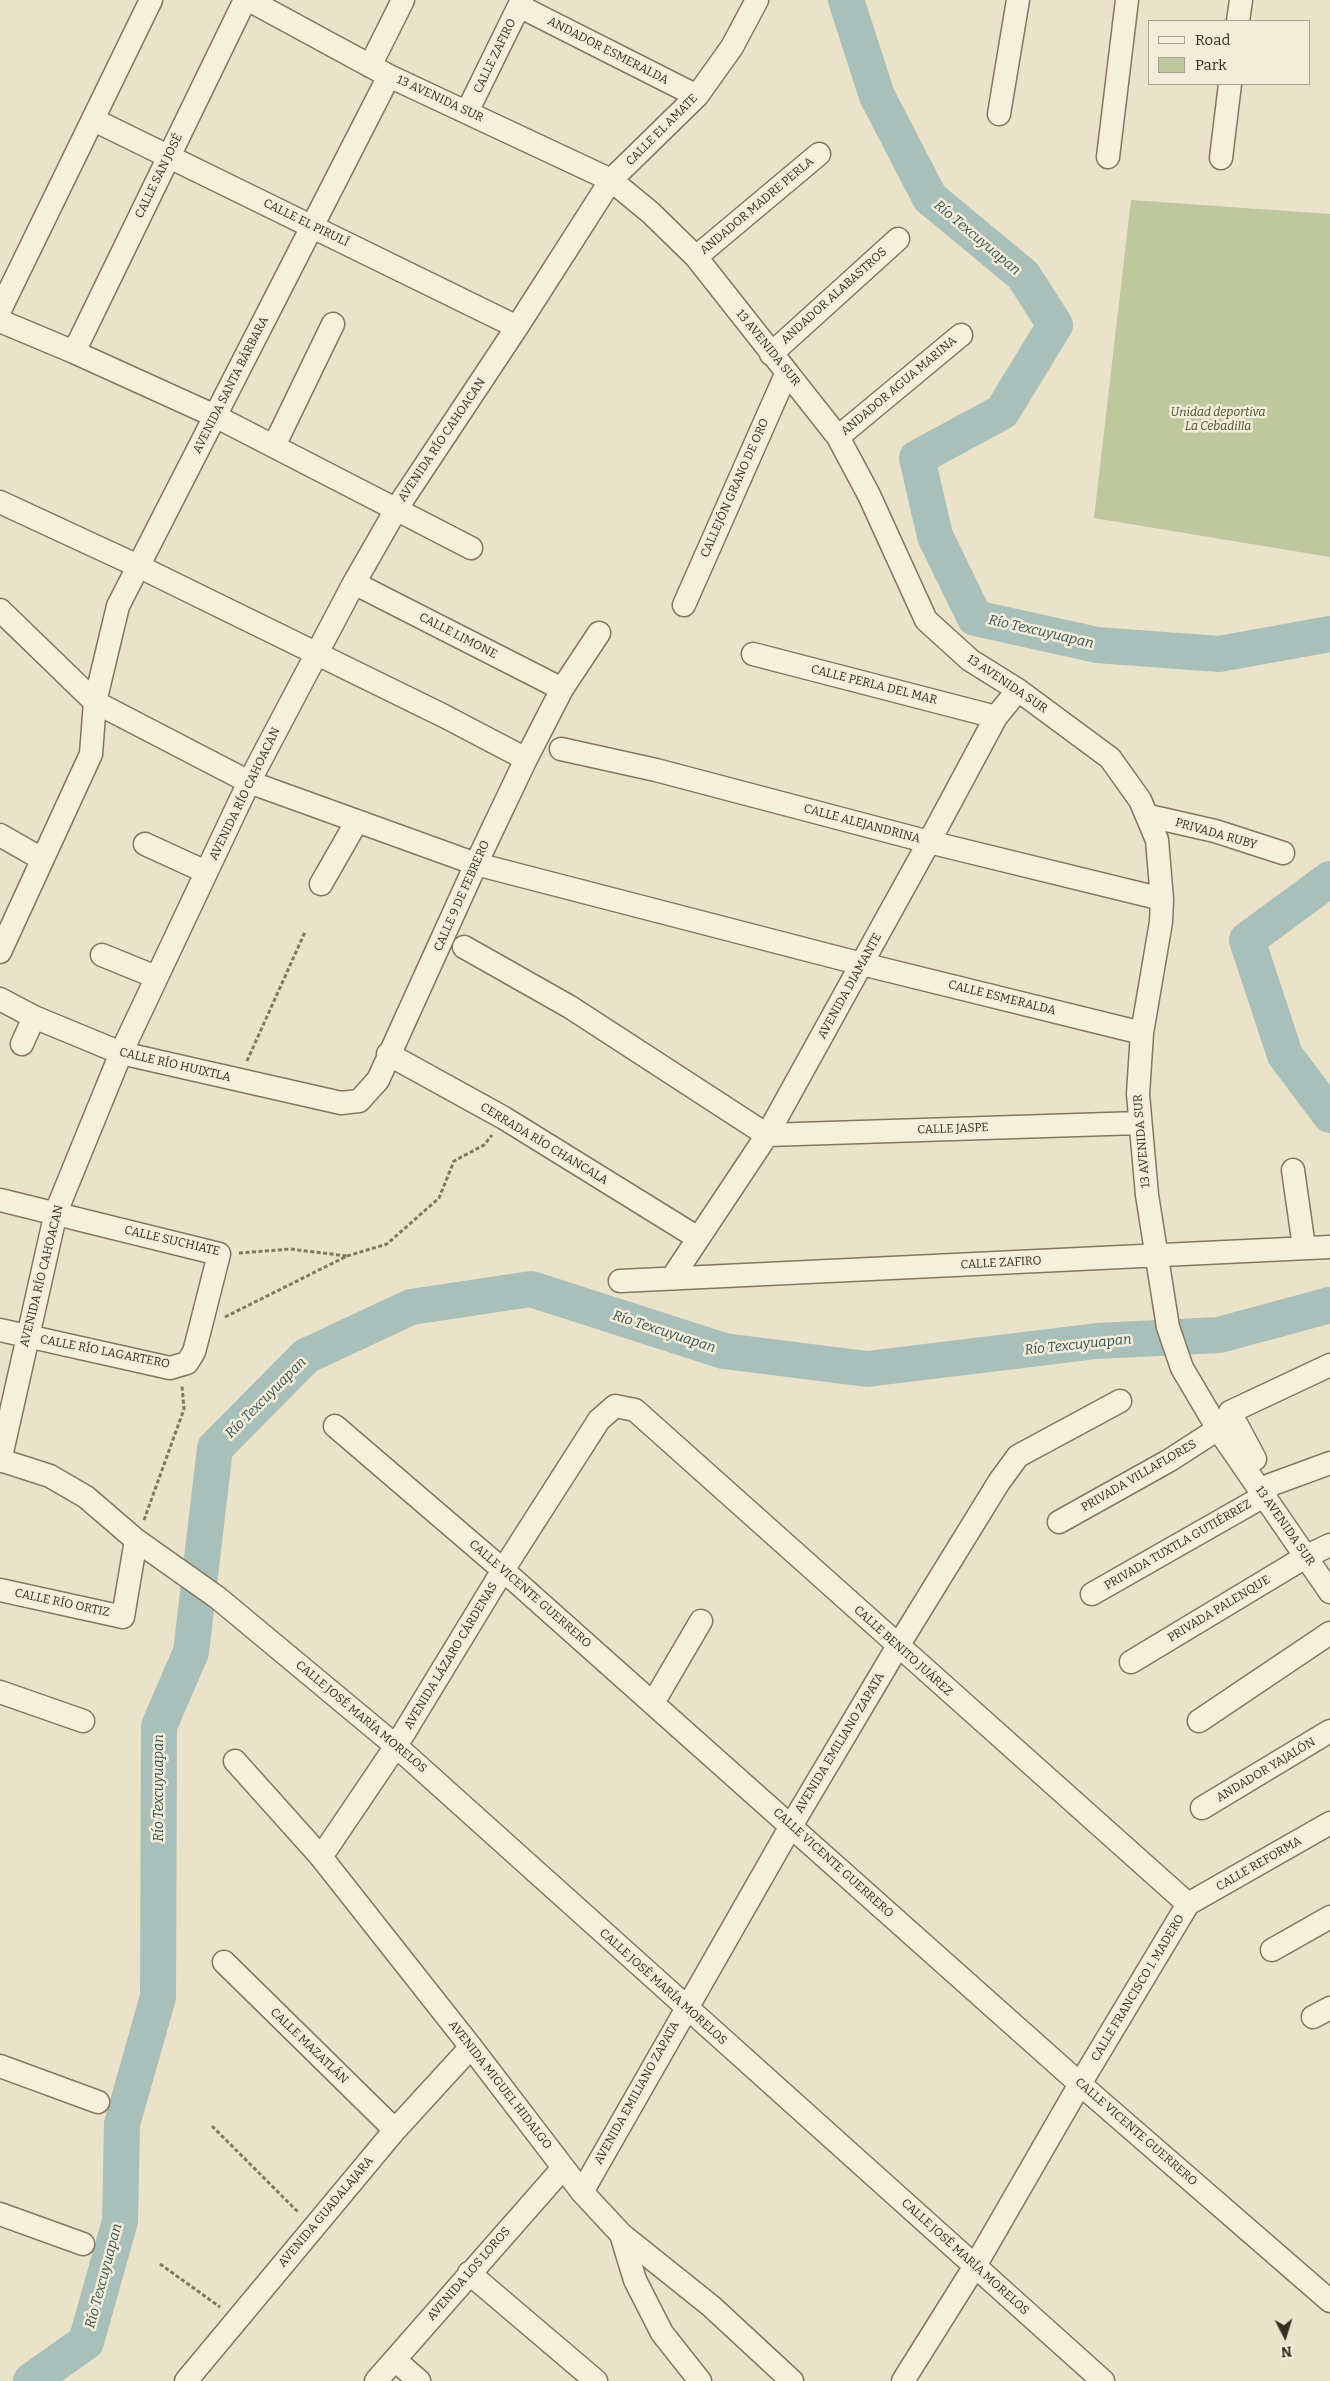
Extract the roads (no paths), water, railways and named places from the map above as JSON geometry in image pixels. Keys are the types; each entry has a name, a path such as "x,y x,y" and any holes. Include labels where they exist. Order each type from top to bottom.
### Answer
{"street":[{"path":"0,310 151,0"},
{"name":"13 AVENIDA SUR","path":"247,0 379,71 611,180 651,212 696,257 838,438 869,495 926,620 970,660 1018,690 1110,758 1140,800 1149,816 1157,840 1162,899 1161,922 1142,1033 1138,1094 1139,1123 1156,1256 1168,1327 1182,1368 1224,1420 1330,1592"},
{"name":"CALLE SAN JOSÉ","path":"74,352 247,0"},
{"name":"AVENIDA SANTA BÁRBARA","path":"0,952 91,754 95,702 118,606 312,226 379,71 403,0"},
{"name":"CALLE EL AMATE","path":"611,180 697,96 732,47 757,0"},
{"path":"999,114 1018,0"},
{"path":"1108,157 1127,0"},
{"path":"1238,20 1241,0"},
{"name":"ANDADOR ESMERALDA","path":"521,3 697,96"},
{"name":"CALLE ZAFIRO","path":"467,112 521,3"},
{"path":"1221,158 1230,85"},
{"name":"CALLE EL PIRULÍ","path":"94,120 517,327"},
{"name":"ANDADOR MADRE PERLA","path":"696,257 819,154"},
{"name":"AVENIDA RÍO CAHOACAN","path":"0,1461 56,1212 120,1053 206,872 249,782 316,653 397,508 517,327 611,180"},
{"name":"ANDADOR ALABASTROS","path":"771,354 898,239"},
{"path":"0,322 74,352 215,416 397,508 471,548"},
{"path":"274,446 333,324"},
{"name":"ANDADOR AGUA MARINA","path":"838,438 961,334"},
{"name":"CALLEJÓN GRANO DE ORO","path":"684,605 787,372"},
{"path":"0,502 138,566 526,759"},
{"name":"CALLE LIMONE","path":"354,583 562,689"},
{"name":"CALLE ESMERALDA","path":"0,610 95,702 249,782 476,864 862,964 1142,1033"},
{"name":"CALLE 9 DE FEBRERO","path":"359,1101 378,1080 388,1054 526,759 562,689 599,633"},
{"name":"CALLE PERLA DEL MAR","path":"753,654 996,716"},
{"name":"AVENIDA DIAMANTE","path":"672,1278 767,1135 929,842 996,716 1018,690"},
{"name":"CALLE ALEJANDRINA","path":"561,749 656,770 929,842 1162,899"},
{"name":"PRIVADA RUBY","path":"1149,816 1216,831 1283,853"},
{"path":"321,884 357,821"},
{"path":"0,835 42,859"},
{"path":"145,844 206,872"},
{"path":"464,947 570,1007 767,1135"},
{"path":"102,955 156,978"},
{"name":"CALLE RÍO HUIXTLA","path":"0,998 34,1017 120,1053 341,1103 359,1101"},
{"path":"22,1044 34,1017"},
{"name":"CERRADA RÍO CHANCALA","path":"388,1054 504,1118 698,1238"},
{"name":"CALLE JASPE","path":"767,1135 1139,1123"},
{"path":"1292,1170 1304,1247"},
{"name":"CALLE SUCHIATE","path":"0,1200 56,1212 219,1254"},
{"name":"CALLE ZAFIRO","path":"620,1281 1330,1247"},
{"name":"CALLE RÍO LAGARTERO","path":"0,1330 170,1368 187,1364 194,1352 219,1254"},
{"name":"PRIVADA VILLAFLORES","path":"1059,1522 1170,1460 1224,1420 1330,1365"},
{"name":"AVENIDA EMILIANO ZAPATA","path":"582,2192 791,1826 898,1646 999,1482 1018,1456 1120,1401"},
{"name":"AVENIDA LÁZARO CÁRDENAS","path":"321,1857 396,1746 503,1570 599,1420 615,1406"},
{"name":"CALLE BENITO JUÁREZ","path":"615,1406 635,1410 1188,1904"},
{"name":"CALLE VICENTE GUERRERO","path":"335,1426 503,1570 1080,2084 1330,2301"},
{"name":"CALLE JOSÉ MARÍA MORELOS","path":"0,1461 50,1476 86,1497 136,1540 218,1598 396,1746 1103,2381"},
{"name":"PRIVADA TUXTLA GUTIÉRREZ","path":"1092,1594 1267,1490 1330,1463"},
{"name":"CALLE RÍO ORTIZ","path":"0,1590 124,1616 136,1540"},
{"name":"PRIVADA PALENQUE","path":"1131,1662 1307,1556 1330,1545"},
{"path":"653,1703 701,1621"},
{"path":"1199,1721 1330,1632"},
{"path":"0,1692 83,1721"},
{"name":"ANDADOR YAJALÓN","path":"1202,1808 1330,1731"},
{"name":"AVENIDA MIGUEL HIDALGO","path":"235,1760 321,1857 472,2047 582,2192 621,2234 711,2306 792,2381"},
{"name":"CALLE REFORMA","path":"1188,1904 1330,1823"},
{"name":"CALLE FRANCISCO I. MADERO","path":"903,2381 975,2266 1080,2084 1188,1904"},
{"path":"1272,1950 1330,1917"},
{"name":"CALLE MAZATLÁN","path":"224,1962 394,2130"},
{"name":"AVENIDA GUADALAJARA","path":"186,2381 394,2130 472,2047"},
{"path":"0,2066 98,2102"},
{"name":"AVENIDA LOS LOROS","path":"376,2381 563,2168"},
{"path":"0,2214 83,2244"},
{"path":"621,2234 635,2280 662,2334 700,2381"},
{"path":"469,2273 596,2381"},
{"path":"395,2360 419,2381"}],"waterway":[{"name":"Río Texcuyuapan","path":"846,0 877,96 930,198 1023,275 1055,325 1002,412 917,458 935,536 975,618 1097,645 1219,654 1330,634"},
{"name":"Río Texcuyuapan","path":"1330,879 1247,940 1285,1055 1330,1115"},
{"name":"Río Texcuyuapan","path":"31,2381 86,2342 120,2221 122,2124 158,1997 159,1726 191,1652 215,1448 306,1356 411,1307 531,1289 724,1351 867,1369 1097,1341 1219,1335 1330,1305"}],"park label":[{"name":"Unidad deportiva La Cebadilla","path":"1218,420"}]}
